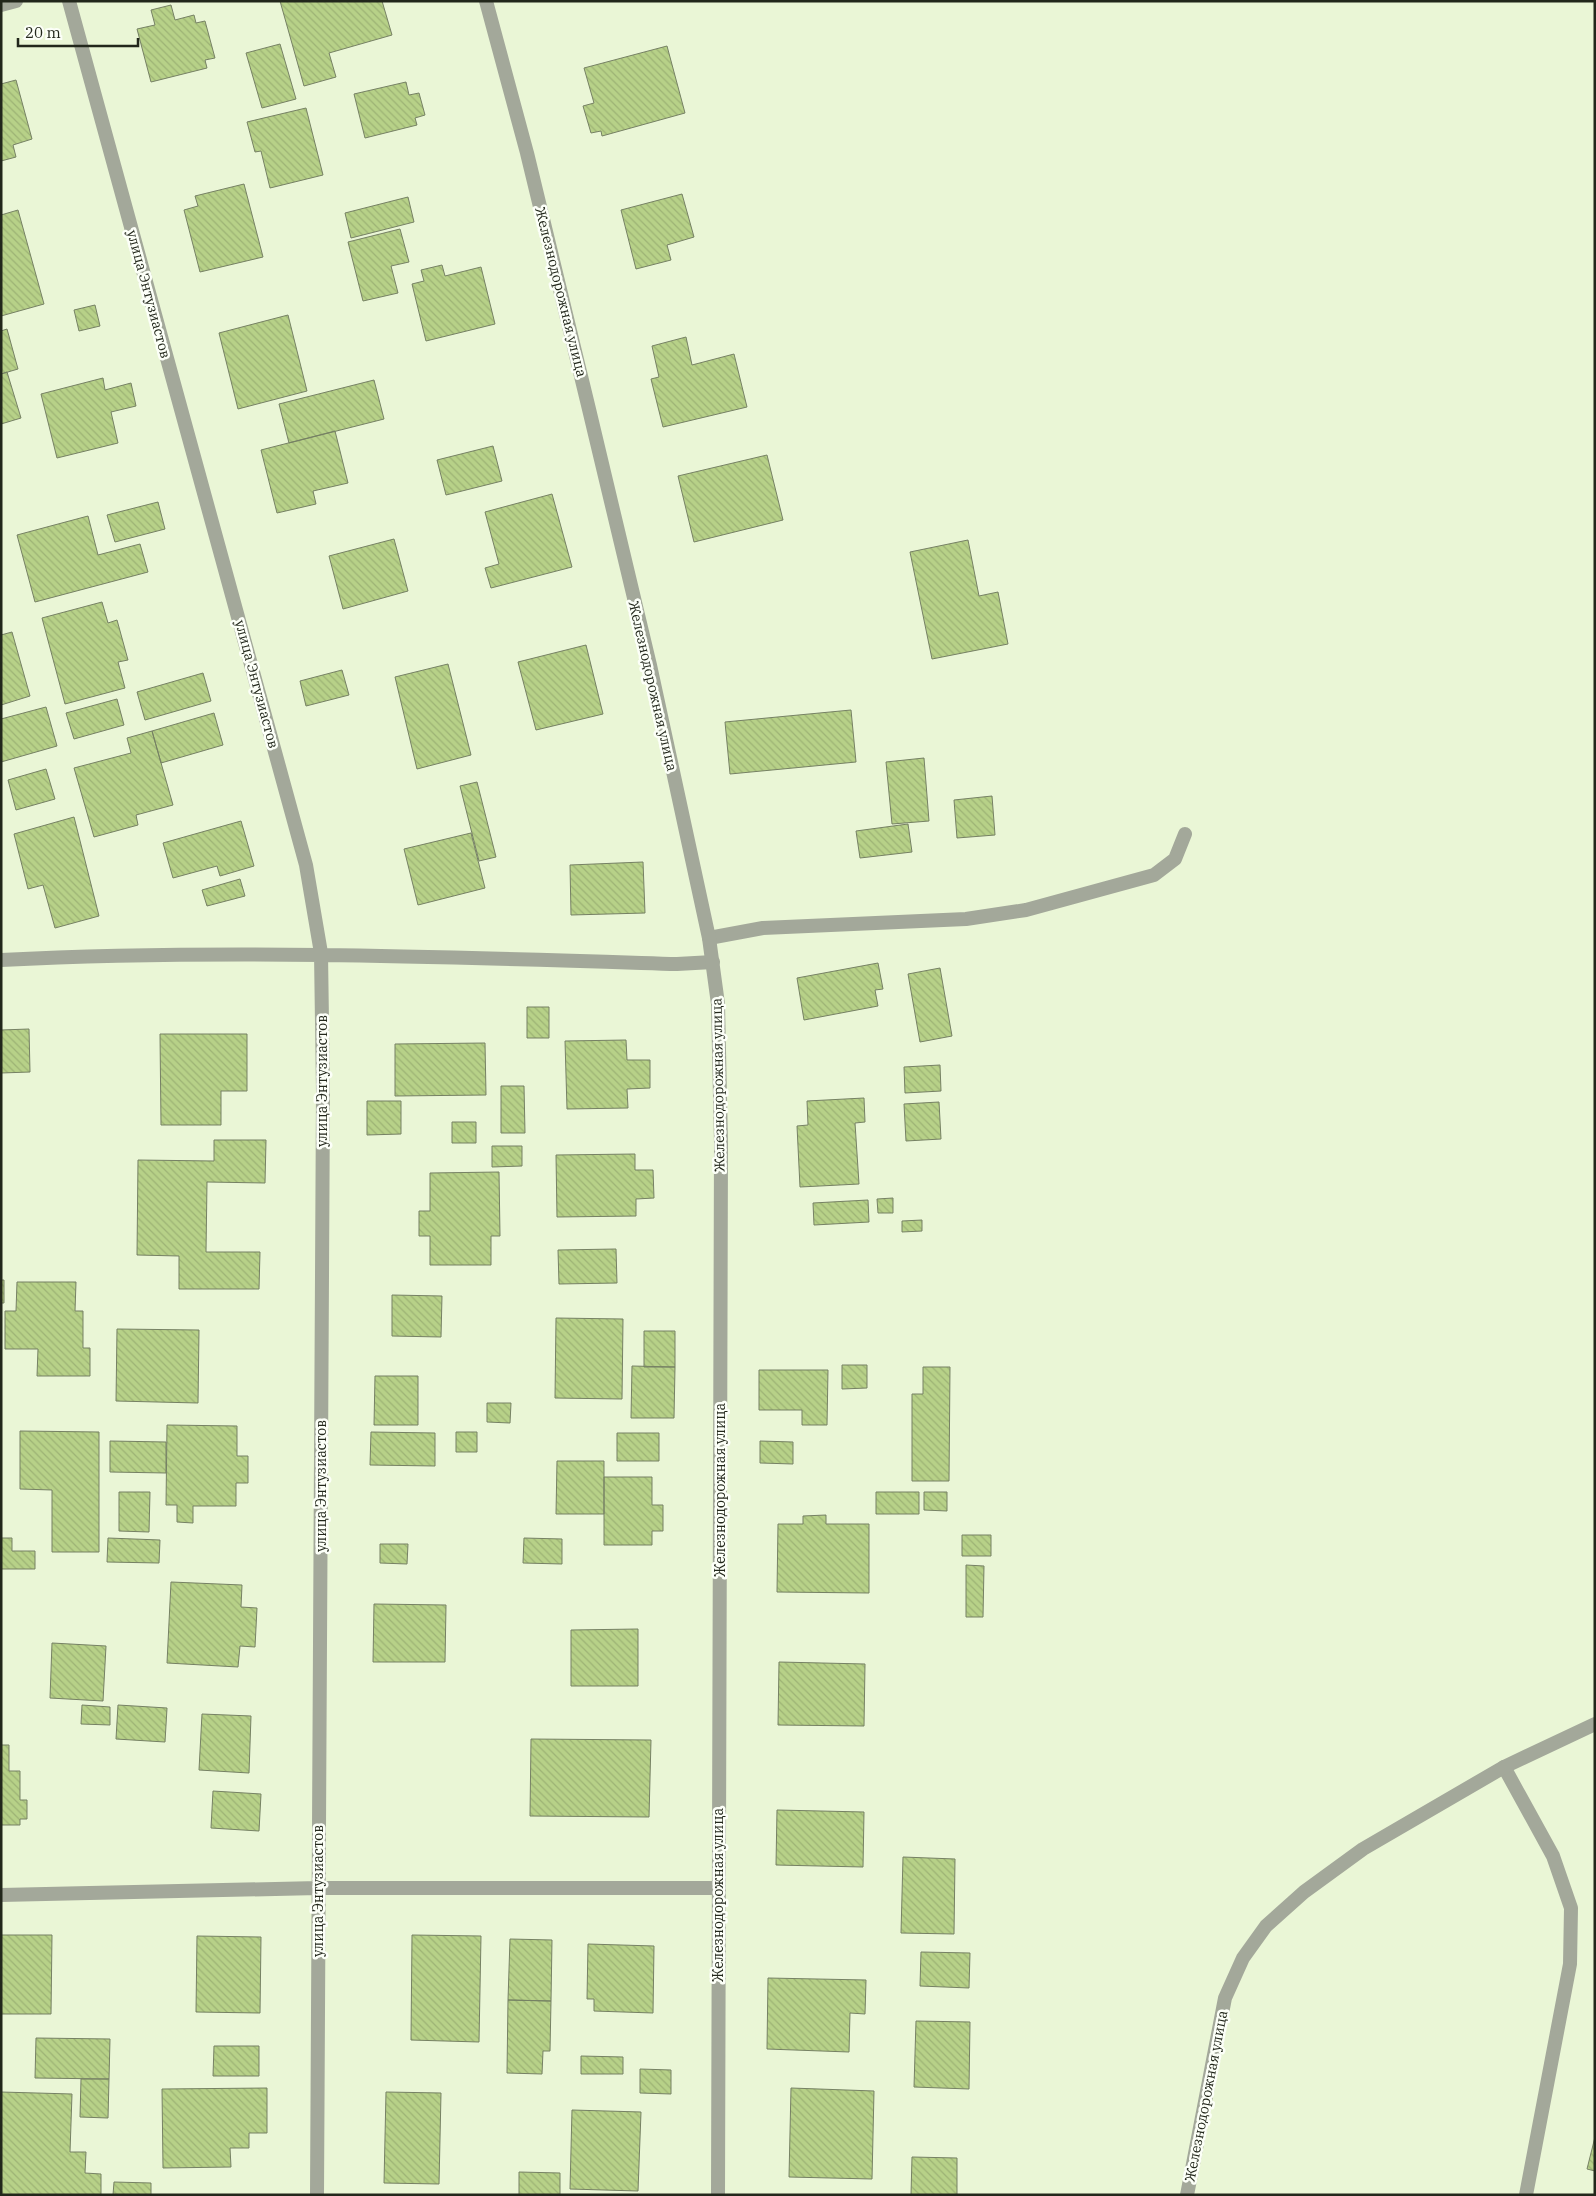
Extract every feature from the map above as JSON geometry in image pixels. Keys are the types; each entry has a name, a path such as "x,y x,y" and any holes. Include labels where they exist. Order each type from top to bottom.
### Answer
{"street":[{"path":"1,5 16,1"},
{"name":"улица Энтузиастов","path":"69,1 306,865 321,953 323,1092 317,2195"},
{"name":"Железнодорожная улица","path":"486,1 527,153 650,665 709,938 718,1004 721,1143 718,2195"},
{"path":"709,938 763,928 966,919 1026,910 1154,876 1175,859 1185,834"},
{"path":"1,960 116,954 321,953 677,964 713,962"},
{"name":"Железнодорожная улица","path":"1187,2195 1225,1998 1243,1958 1266,1926 1304,1892 1363,1849 1504,1767 1595,1724"},
{"path":"1504,1767 1553,1856 1571,1908 1570,1964 1526,2195"},
{"path":"1,1895 318,1888 718,1888"}],"building":[{"path":"280,1 382,1 392,35 329,53 336,77 304,86"},
{"path":"171,5 175,20 194,15 196,23 205,21 215,58 205,60 207,68 151,82 137,29 155,25 151,10"},
{"path":"280,44 296,99 262,108 246,53"},
{"path":"667,46 685,113 602,136 601,131 591,133 583,106 594,103 584,68"},
{"path":"16,80 32,139 13,145 16,157 1,161 1,84"},
{"path":"406,82 409,95 419,93 425,115 415,118 417,125 365,138 354,94"},
{"path":"306,108 323,175 270,188 261,151 255,152 247,122"},
{"path":"244,184 263,257 200,272 184,210 198,206 195,196"},
{"path":"682,194 694,237 667,245 671,260 636,269 621,210"},
{"path":"408,197 414,222 351,238 345,213"},
{"path":"18,210 44,304 1,316 1,215"},
{"path":"400,229 409,262 391,266 398,293 363,301 348,242"},
{"path":"442,265 445,276 481,267 495,324 426,341 412,284 424,281 421,270"},
{"path":"95,305 100,326 79,331 74,310"},
{"path":"288,315 307,391 238,409 219,333"},
{"path":"7,329 18,369 1,374 1,331"},
{"path":"686,337 692,365 734,354 747,407 663,427 651,379 659,377 652,346"},
{"path":"7,372 21,418 1,424 1,374"},
{"path":"103,378 105,390 131,383 136,406 111,412 118,443 57,458 41,394"},
{"path":"374,380 384,419 289,443 279,404"},
{"path":"335,431 348,483 313,491 316,504 277,513 261,450"},
{"path":"493,446 502,481 446,495 437,460"},
{"path":"767,455 783,520 694,542 678,476"},
{"path":"552,494 572,567 491,588 485,568 499,564 485,512"},
{"path":"158,502 165,529 115,542 107,515"},
{"path":"88,516 98,555 140,544 148,572 35,602 17,535"},
{"path":"394,539 408,591 343,609 329,556"},
{"path":"968,540 979,596 998,592 1008,644 932,659 910,552"},
{"path":"102,602 108,623 117,620 128,660 118,662 125,688 65,704 42,618"},
{"path":"12,632 30,696 1,705 1,635"},
{"path":"586,645 603,714 536,730 518,662"},
{"path":"448,664 471,755 417,769 395,677"},
{"path":"342,670 349,695 306,706 300,681"},
{"path":"203,673 211,701 145,720 137,692"},
{"path":"117,699 124,725 74,739 66,713"},
{"path":"46,707 57,746 1,762 1,719"},
{"path":"851,710 856,762 730,774 725,722"},
{"path":"214,713 223,745 161,763 152,731"},
{"path":"152,731 173,805 136,815 138,825 94,837 74,768 131,753 127,738"},
{"path":"924,758 929,821 892,824 886,762"},
{"path":"46,769 55,799 16,810 8,780"},
{"path":"477,782 496,857 479,861 460,786"},
{"path":"992,796 995,835 957,838 954,800"},
{"path":"74,817 99,916 55,928 43,885 28,889 14,834"},
{"path":"241,821 254,866 220,876 217,866 173,878 163,843"},
{"path":"908,824 912,852 860,858 856,831"},
{"path":"471,833 485,888 418,905 404,849"},
{"path":"643,862 645,913 571,915 570,865"},
{"path":"240,879 245,896 207,906 202,890"},
{"path":"878,963 883,989 875,990 878,1006 804,1020 797,978"},
{"path":"940,968 952,1036 920,1042 908,974"},
{"path":"527,1007 549,1007 549,1038 527,1038"},
{"path":"29,1029 30,1072 1,1073 1,1030"},
{"path":"160,1034 247,1034 247,1091 221,1091 221,1125 161,1125"},
{"path":"626,1040 627,1060 650,1060 650,1088 627,1089 628,1108 567,1109 565,1041"},
{"path":"485,1043 486,1095 395,1096 395,1044"},
{"path":"940,1065 941,1091 905,1093 904,1067"},
{"path":"501,1086 524,1086 525,1133 501,1133"},
{"path":"864,1098 865,1122 855,1123 859,1184 800,1187 797,1126 808,1125 807,1101"},
{"path":"367,1101 401,1101 401,1134 367,1135"},
{"path":"939,1102 941,1139 906,1141 904,1104"},
{"path":"452,1122 476,1122 476,1143 452,1143"},
{"path":"214,1140 266,1140 265,1183 207,1182 206,1252 260,1252 259,1289 179,1289 179,1256 137,1255 138,1160 214,1161"},
{"path":"492,1146 522,1146 522,1166 492,1167"},
{"path":"635,1154 635,1170 653,1170 654,1198 636,1199 636,1216 557,1217 556,1155"},
{"path":"499,1172 500,1236 491,1236 491,1265 430,1265 430,1236 419,1236 419,1211 430,1211 430,1173"},
{"path":"893,1198 893,1213 878,1213 877,1199"},
{"path":"868,1200 869,1222 814,1225 813,1203"},
{"path":"922,1220 922,1231 902,1232 902,1221"},
{"path":"616,1249 617,1283 559,1284 558,1250"},
{"path":"1,1280 4,1280 4,1303 1,1303"},
{"path":"17,1282 76,1282 75,1311 83,1311 83,1348 90,1348 90,1376 37,1376 38,1349 5,1349 5,1311 16,1311"},
{"path":"392,1295 442,1296 441,1337 392,1336"},
{"path":"556,1318 623,1319 622,1399 555,1398"},
{"path":"117,1329 199,1330 198,1403 116,1401"},
{"path":"644,1331 675,1331 675,1367 644,1367"},
{"path":"842,1365 867,1365 867,1388 842,1389"},
{"path":"632,1366 675,1367 674,1418 631,1418"},
{"path":"923,1367 950,1367 949,1481 912,1481 912,1394 923,1394"},
{"path":"759,1370 828,1370 827,1425 802,1425 802,1410 759,1410"},
{"path":"375,1376 418,1376 418,1425 374,1425"},
{"path":"487,1403 511,1403 510,1423 487,1422"},
{"path":"167,1425 237,1426 237,1456 248,1456 248,1483 236,1483 236,1506 193,1506 193,1523 177,1522 177,1505 166,1505"},
{"path":"20,1431 99,1432 99,1552 52,1552 52,1490 20,1489"},
{"path":"371,1432 435,1433 435,1466 370,1465"},
{"path":"456,1432 477,1432 477,1452 456,1452"},
{"path":"617,1433 659,1433 659,1461 617,1461"},
{"path":"110,1441 166,1442 166,1473 110,1472"},
{"path":"760,1441 793,1442 793,1464 760,1463"},
{"path":"557,1461 604,1461 604,1514 556,1514"},
{"path":"604,1477 652,1477 652,1505 663,1505 663,1531 652,1531 652,1545 604,1545"},
{"path":"119,1492 150,1492 149,1532 119,1531"},
{"path":"876,1492 919,1492 919,1514 876,1514"},
{"path":"924,1492 947,1492 947,1511 924,1510"},
{"path":"826,1515 826,1524 869,1524 869,1593 777,1592 778,1524 803,1524 803,1516"},
{"path":"962,1535 991,1535 991,1556 962,1556"},
{"path":"1,1538 12,1538 12,1551 35,1551 35,1569 1,1569"},
{"path":"108,1538 160,1540 159,1563 107,1562"},
{"path":"524,1538 562,1539 562,1564 523,1563"},
{"path":"380,1544 408,1544 407,1564 380,1563"},
{"path":"966,1565 984,1566 983,1617 966,1617"},
{"path":"171,1582 242,1585 241,1607 257,1608 255,1647 240,1646 238,1667 167,1663"},
{"path":"374,1604 446,1605 445,1662 373,1662"},
{"path":"638,1629 638,1686 571,1686 571,1630"},
{"path":"52,1643 106,1646 103,1701 50,1698"},
{"path":"779,1662 865,1664 864,1726 778,1725"},
{"path":"82,1705 110,1707 110,1725 81,1724"},
{"path":"118,1705 167,1708 165,1742 116,1739"},
{"path":"202,1714 251,1716 249,1773 199,1770"},
{"path":"531,1739 651,1740 649,1817 530,1816"},
{"path":"1,1745 9,1745 9,1771 20,1771 20,1800 27,1800 27,1819 20,1819 20,1825 1,1825"},
{"path":"213,1791 261,1794 259,1831 211,1828"},
{"path":"777,1810 864,1812 863,1867 776,1865"},
{"path":"903,1857 955,1859 954,1934 901,1933"},
{"path":"1,1935 52,1935 51,2014 1,2014"},
{"path":"412,1935 481,1936 479,2042 411,2040"},
{"path":"197,1936 261,1937 260,2013 196,2012"},
{"path":"510,1939 552,1940 551,2001 508,2000"},
{"path":"588,1944 654,1946 653,2013 594,2011 594,1999 587,1999"},
{"path":"921,1952 970,1953 969,1988 920,1986"},
{"path":"768,1978 866,1980 865,2014 850,2013 849,2052 767,2049"},
{"path":"508,2000 551,2001 550,2051 543,2051 542,2074 507,2073"},
{"path":"916,2021 970,2022 969,2089 914,2087"},
{"path":"36,2038 110,2039 109,2079 35,2078"},
{"path":"214,2046 259,2046 259,2076 213,2076"},
{"path":"581,2056 623,2057 623,2074 581,2074"},
{"path":"640,2069 671,2070 671,2094 640,2093"},
{"path":"81,2079 109,2079 108,2118 80,2117"},
{"path":"267,2088 267,2133 249,2133 249,2148 230,2148 231,2167 163,2168 162,2089"},
{"path":"791,2088 874,2091 872,2179 789,2177"},
{"path":"1,2092 72,2094 70,2152 86,2152 85,2173 101,2174 101,2195 1,2195"},
{"path":"386,2092 441,2093 439,2184 384,2183"},
{"path":"572,2110 641,2112 638,2191 570,2189"},
{"path":"1595,2137 1595,2171 1587,2169"},
{"path":"912,2157 957,2158 957,2195 911,2195"},
{"path":"519,2172 560,2173 560,2195 519,2195"},
{"path":"114,2182 151,2183 151,2195 113,2195"}]}
